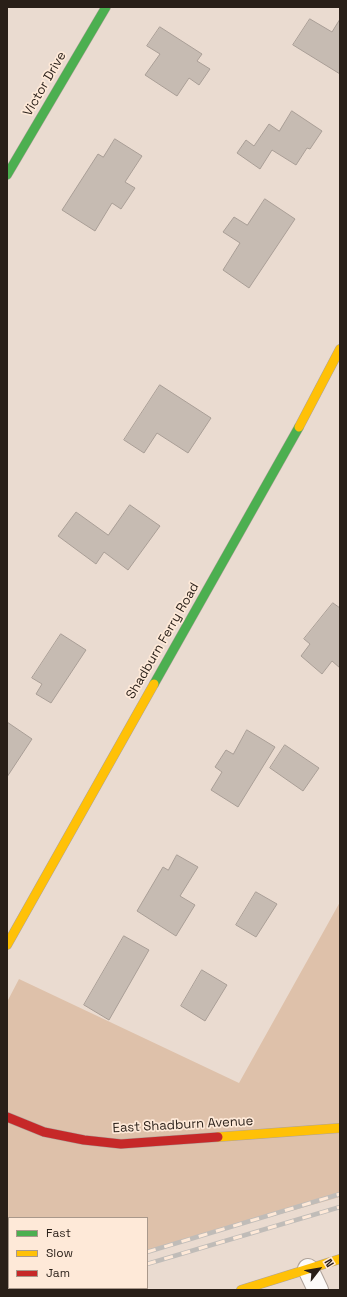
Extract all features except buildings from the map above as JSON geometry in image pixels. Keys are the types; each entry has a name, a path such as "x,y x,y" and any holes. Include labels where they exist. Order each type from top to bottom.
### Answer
{"street":[{"name":"Victor Drive","path":"7,175 106,7"},
{"name":"Shadburn Ferry Road","path":"7,944 285,452 340,349"},
{"name":"East Shadburn Avenue","path":"7,1117 44,1132 84,1140 121,1144 340,1128"},
{"path":"241,1290 340,1259"},
{"path":"308,1269 318,1290"}],"shaded area":[{"path":"340,902 340,1197 148,1252 148,1217 8,1217 8,1289 13,1289 7,1290 7,1002 19,979 239,1083"}],"railway":[{"path":"148,1252 340,1194"},
{"path":"148,1264 340,1207"}],"traffic: fast":[{"path":"7,175 106,7"},
{"path":"154,684 299,427"}],"traffic: slow":[{"path":"299,427 340,349"},
{"path":"7,945 154,684"},
{"path":"218,1137 340,1128"},
{"path":"241,1290 340,1259"}],"traffic: jam":[{"path":"7,1117 44,1132 84,1140 121,1144 218,1137"}]}
